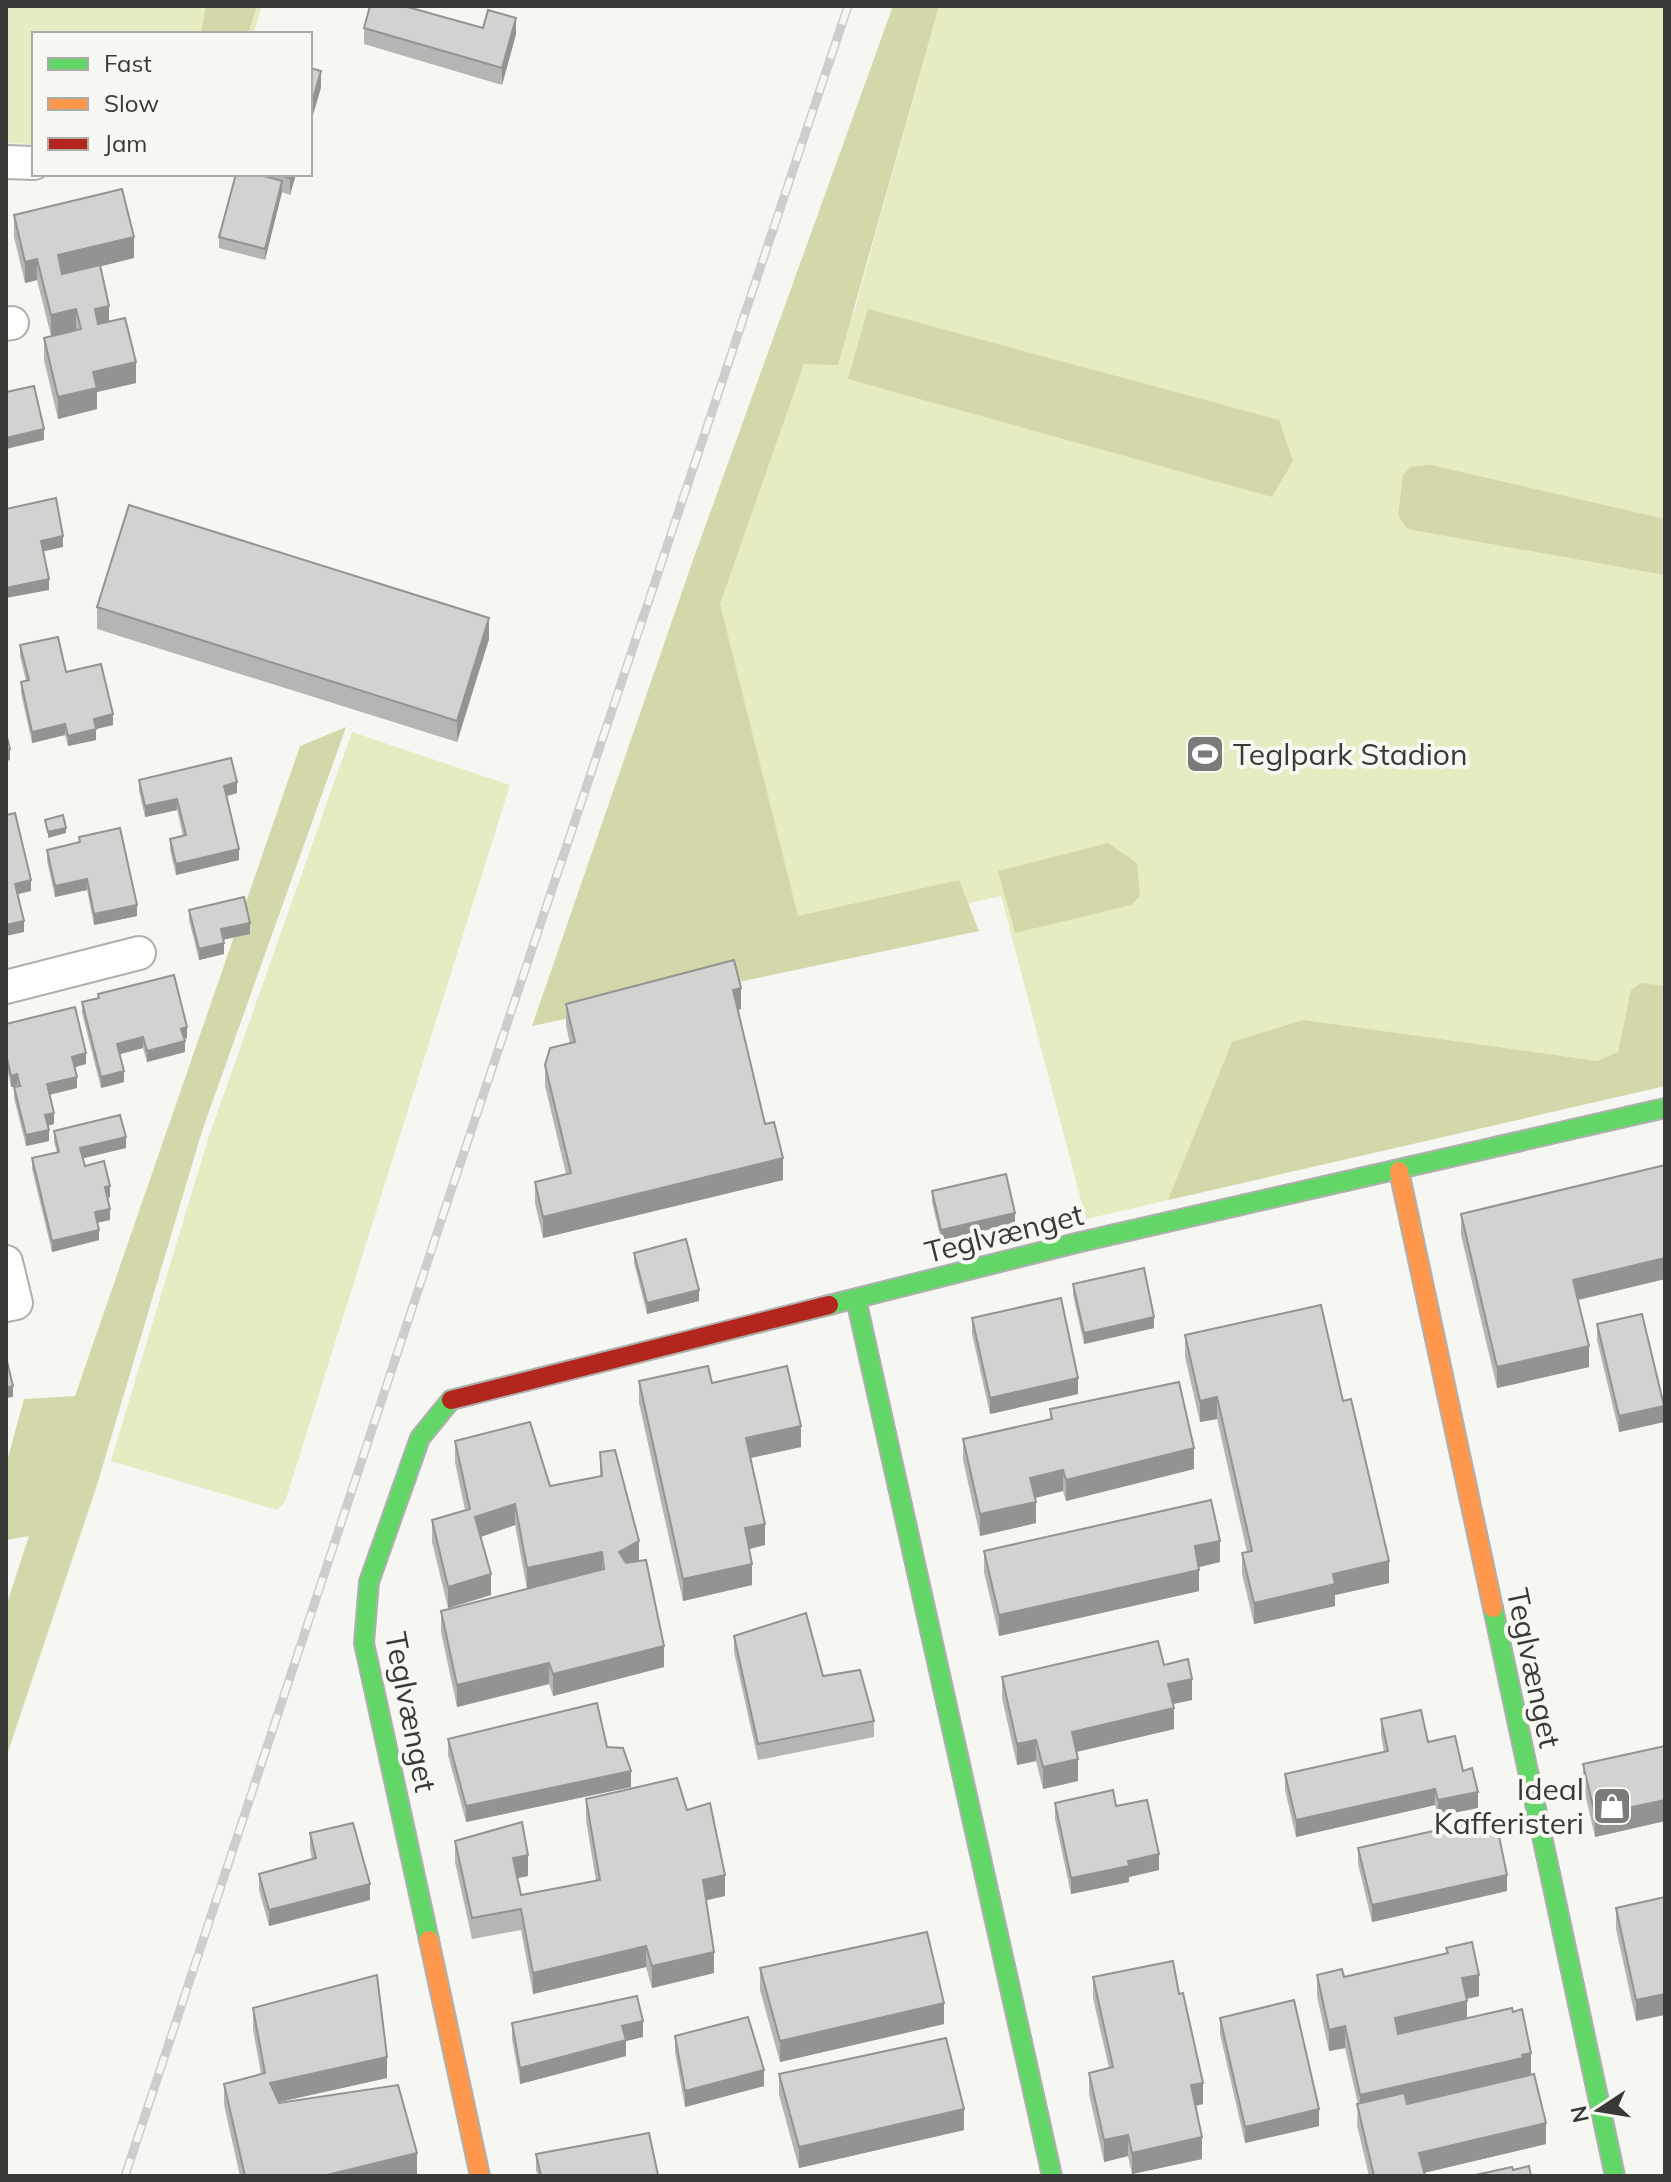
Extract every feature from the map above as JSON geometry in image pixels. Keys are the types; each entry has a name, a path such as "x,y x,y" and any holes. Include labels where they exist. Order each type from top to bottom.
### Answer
{"street":[{"path":"6,162 32,163"},
{"path":"6,987 139,953"},
{"name":"Teglvænget","path":"480,2176 364,1643 369,1582 420,1438 452,1399 1076,1243 1665,1108"},
{"name":"Teglvænget","path":"1399,1171 1615,2176"},
{"path":"6,1262 16,1303 6,1305"},
{"path":"856,1299 1052,2176"}],"green space":[{"path":"6,6 262,6 254,32 32,32 32,144 6,143"},
{"path":"206,6 257,6 249,32 201,32"},
{"path":"893,6 939,6 838,365 804,364 720,604 798,916 959,880 979,931 532,1026 692,563"},
{"name":"Teglpark Stadion","path":"939,6 1665,6 1665,1086 1086,1219 1001,896 793,944 710,613 804,364 854,312"},
{"path":"868,309 1279,420 1293,461 1272,497 848,379"},
{"path":"1431,465 1665,519 1665,575 1407,529 1398,515 1403,475 1410,467"},
{"path":"346,727 202,1131 97,1485 6,1758 6,1606 29,1536 6,1540 6,1465 24,1399 75,1396 300,746"},
{"path":"352,732 510,785 285,1502 277,1510 111,1461 208,1139"},
{"path":"1108,843 1137,863 1140,896 1131,905 1015,933 998,871"},
{"path":"1641,983 1665,986 1665,1086 1168,1200 1232,1042 1303,1020 1597,1061 1618,1052 1631,990"}],"building":[{"path":"370,6 404,6 483,28 488,10 516,18 502,68 364,28"},
{"path":"312,69 321,71 312,102"},
{"path":"235,176 264,176 282,181 265,249 219,237"},
{"path":"122,189 134,237 58,255 62,274 100,265 109,306 95,309 98,324 125,318 136,362 93,372 97,388 58,397 44,338 81,329 76,309 51,315 37,259 25,262 14,215"},
{"path":"34,386 44,429 6,438 6,392"},
{"path":"56,498 63,536 41,541 49,579 6,588 6,509"},
{"path":"129,505 489,618 457,721 97,607"},
{"path":"58,637 66,672 101,664 113,714 94,719 96,729 68,736 65,724 32,732 21,682 29,680 20,645"},
{"path":"231,758 237,782 224,786 239,849 176,864 170,839 186,835 177,799 145,806 139,780"},
{"path":"15,813 31,880 15,884 24,921 6,925 6,815"},
{"path":"63,815 66,828 48,832 45,820"},
{"path":"120,828 137,905 94,914 87,879 55,886 47,850 80,842 79,837"},
{"path":"244,897 250,923 221,929 224,943 199,949 189,910"},
{"path":"734,960 741,988 733,990 765,1124 774,1122 783,1158 543,1217 535,1182 571,1173 545,1065 550,1048 575,1042 566,1004"},
{"path":"174,975 187,1027 181,1029 185,1041 147,1051 143,1037 117,1044 124,1071 101,1077 82,1002 99,998 98,994"},
{"path":"75,1007 86,1053 72,1057 77,1077 47,1084 54,1113 45,1115 49,1130 26,1135 14,1087 20,1086 17,1074 11,1076 6,1054 6,1024"},
{"path":"120,1115 126,1137 80,1148 85,1166 104,1161 110,1186 105,1187 110,1209 95,1212 99,1230 52,1241 32,1158 59,1152 54,1131"},
{"path":"1665,1165 1665,1258 1573,1280 1589,1346 1497,1367 1461,1214"},
{"path":"1006,1174 1015,1213 941,1230 932,1191"},
{"path":"686,1239 699,1290 647,1303 634,1253"},
{"path":"1144,1268 1154,1317 1084,1333 1073,1284"},
{"path":"1061,1298 1078,1378 990,1398 972,1318"},
{"path":"1321,1305 1343,1401 1351,1399 1389,1561 1333,1574 1335,1584 1254,1603 1242,1553 1252,1551 1217,1397 1200,1401 1185,1335"},
{"path":"1642,1314 1664,1406 1619,1416 1597,1324"},
{"path":"6,1357 13,1386 6,1388"},
{"path":"708,1366 712,1383 787,1366 801,1426 746,1438 765,1524 745,1528 752,1564 683,1579 639,1381"},
{"path":"1179,1382 1194,1448 1066,1480 1063,1470 1030,1478 1036,1502 980,1514 963,1439 1052,1419 1050,1409"},
{"path":"530,1422 550,1486 602,1476 600,1452 615,1450 639,1541 619,1552 626,1563 646,1560 664,1646 553,1674 549,1663 457,1685 441,1611 604,1569 602,1552 527,1568 515,1504 475,1517 491,1574 448,1587 432,1520 470,1509 455,1441"},
{"path":"1211,1500 1220,1541 1195,1546 1199,1570 999,1615 984,1551"},
{"path":"806,1613 823,1676 860,1670 874,1721 758,1744 734,1636"},
{"path":"1158,1641 1164,1665 1188,1659 1192,1679 1168,1684 1174,1708 1072,1732 1078,1759 1043,1767 1036,1740 1017,1744 1002,1677"},
{"path":"597,1703 607,1747 623,1748 631,1771 466,1806 448,1739"},
{"path":"1421,1710 1428,1742 1455,1736 1463,1771 1472,1768 1478,1792 1438,1800 1435,1789 1296,1820 1285,1774 1388,1751 1381,1719"},
{"path":"1665,1746 1665,1800 1595,1815 1583,1764"},
{"path":"677,1778 687,1810 710,1803 725,1875 703,1880 714,1952 652,1966 646,1946 533,1973 521,1909 472,1918 455,1841 522,1822 528,1855 513,1858 521,1895 600,1880 586,1799"},
{"path":"1113,1790 1116,1806 1147,1800 1159,1854 1128,1861 1129,1866 1071,1878 1055,1803"},
{"path":"1495,1817 1507,1875 1372,1905 1358,1848"},
{"path":"353,1823 370,1884 269,1910 259,1874 316,1858 310,1833"},
{"path":"1665,1897 1665,1994 1636,2000 1616,1908"},
{"path":"927,1932 944,2003 780,2041 760,1968"},
{"path":"1472,1942 1479,1975 1462,1978 1467,2001 1395,2018 1398,2034 1512,2008 1513,2012 1522,2009 1531,2053 1522,2055 1523,2058 1360,2095 1345,2026 1329,2030 1317,1975 1342,1969 1344,1977 1448,1953 1446,1948"},
{"path":"1173,1961 1203,2083 1191,2085 1202,2137 1132,2153 1128,2135 1104,2140 1089,2073 1113,2067 1093,1977"},
{"path":"377,1975 387,2057 270,2083 279,2103 398,2085 417,2153 323,2176 245,2176 224,2084 265,2073 253,2008"},
{"path":"637,1996 643,2021 622,2026 626,2040 520,2068 512,2023"},
{"path":"1294,2000 1319,2109 1245,2127 1220,2018"},
{"path":"748,2017 764,2070 685,2091 675,2036"},
{"path":"946,2038 964,2109 799,2147 779,2074"},
{"path":"1534,2074 1546,2123 1419,2153 1425,2176 1374,2176 1357,2104 1404,2093 1407,2104"},
{"path":"649,2133 658,2175 541,2176 536,2154"},
{"path":"1529,2166 1531,2176 1471,2176 1512,2167 1513,2170"}],"railway":[{"path":"125,2176 848,6"}],"traffic: fast":[{"path":"829,1305 1076,1243 1665,1108"},
{"path":"856,1299 1052,2176"},
{"path":"429,1940 364,1643 369,1582 420,1438 451,1400"},
{"path":"1493,1608 1615,2176"}],"traffic: slow":[{"path":"1399,1171 1493,1608"},
{"path":"429,1940 480,2176"}],"traffic: jam":[{"path":"451,1400 829,1305"}],"place":[{"name":"Teglpark Stadion","path":"1205,754"},
{"name":"Ideal Kafferisteri","path":"1612,1806"}]}
